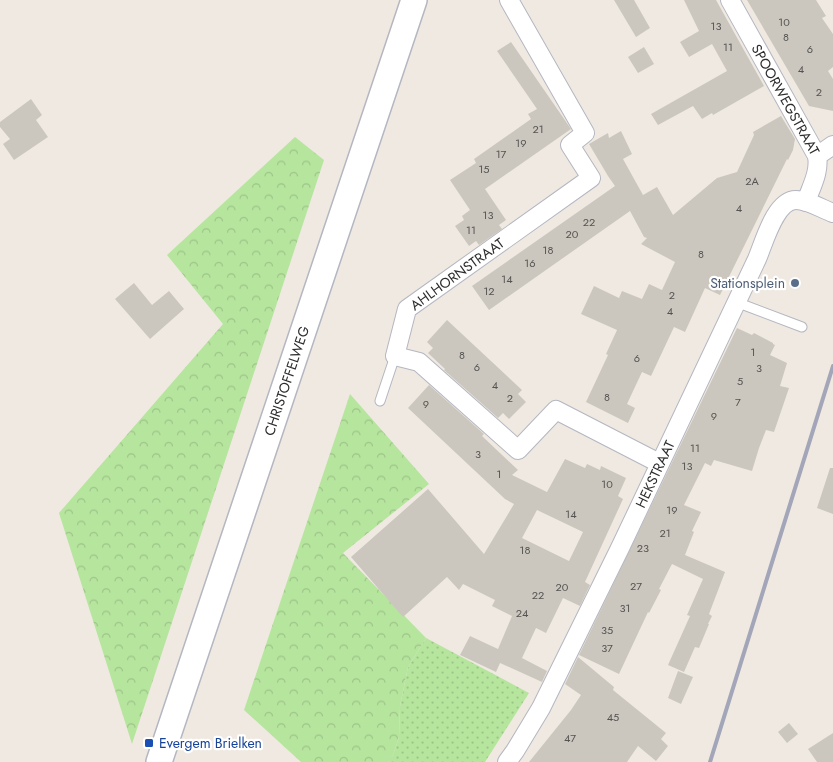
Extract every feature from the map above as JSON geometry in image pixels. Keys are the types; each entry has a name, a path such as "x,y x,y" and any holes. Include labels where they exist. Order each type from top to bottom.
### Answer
{"main road":[{"name":"CHRISTOFFELWEG","path":"160,762 414,0"}],"street":[{"name":"AHLHORNSTRAAT","path":"395,356 407,309 591,178 570,144 585,133 509,0"},
{"name":"SPOORWEGSTRAAT","path":"730,0 817,156 819,165 806,202"},
{"path":"817,156 833,145"},
{"name":"HEKSTRAAT","path":"507,762 541,708 620,548 778,212 790,201 806,202"},
{"path":"806,202 833,213"},
{"path":"395,356 419,362 518,450 556,410 659,463"}],"lane":[{"path":"736,302 802,327"},
{"path":"380,401 395,356"}],"green space":[{"path":"295,137 324,160 132,744 59,513 223,324 167,255"},
{"path":"350,394 429,484 343,553 426,638 408,667 400,706 399,737 393,755 388,762 301,762 244,710"},
{"path":"426,638 529,693 485,762 388,762 393,755 399,737 400,706 408,667"}],"building":[{"path":"614,0 634,0 650,28 636,37"},
{"path":"684,0 716,0 764,86 713,115 712,113 702,119 693,106 658,125 651,114 727,71 712,44 689,57 680,42 699,31"},
{"path":"747,0 816,0 826,16 822,18 833,34 833,67 828,71 833,79 833,111 809,106"},
{"path":"511,42 571,129 485,189 506,220 499,225 502,229 479,245 476,241 469,246 455,226 464,220 462,216 470,210 450,180 476,163 474,159 531,119 528,114 537,109 497,51"},
{"path":"644,47 654,64 638,73 628,57"},
{"path":"31,99 42,115 36,120 48,137 14,160 3,144 10,139 0,127 0,122"},
{"path":"781,116 795,139 793,150 720,295 705,288 685,332 674,327 651,376 642,372 627,404 635,408 628,423 586,402 608,355 606,354 617,330 581,314 594,286 619,298 622,291 642,299 649,284 662,290 675,262 641,244 647,238 644,237 630,211 489,310 472,286 615,186 589,144 608,133 609,138 621,131 632,154 623,159 643,195 657,187 673,215 717,178 737,172 754,135 753,132"},
{"path":"134,283 152,305 169,291 184,309 150,339 115,299"},
{"path":"447,320 522,390 518,394 526,402 509,419 503,413 498,418 444,370 428,353 433,348 427,342"},
{"path":"737,328 752,335 754,333 775,345 770,355 787,363 780,386 789,388 774,432 766,430 752,471 714,460 711,466 705,463 684,505 701,512 692,531 694,532 685,555 725,572 709,614 712,616 699,648 695,647 684,672 668,665 690,616 687,615 703,579 672,564 619,674 579,655"},
{"path":"429,385 484,434 482,436 518,470 512,475 547,492 565,459 585,468 587,464 600,470 601,466 626,478 618,496 623,499 585,582 590,585 580,606 563,598 546,633 536,628 522,658 547,671 542,682 500,663 496,672 460,655 470,636 498,649 512,616 492,606 495,600 463,584 459,590 447,577 403,617 351,557 428,489 484,554 514,504 505,499 408,408","holes":["537,510 583,532 569,561 522,538"]},
{"path":"830,468 833,468 833,514 817,508"},
{"path":"578,657 614,687 613,690 666,733 661,739 668,746 656,761 638,746 627,762 529,762 581,695 565,684"},
{"path":"678,671 693,677 681,704 668,698"},
{"path":"789,723 798,734 787,743 778,732"},
{"path":"833,733 833,762 817,762 808,749"}],"railway":[{"path":"710,762 833,366"}],"place":[{"name":"Stationsplein","path":"795,283"},
{"name":"Evergem Brielken","path":"149,743"}]}
